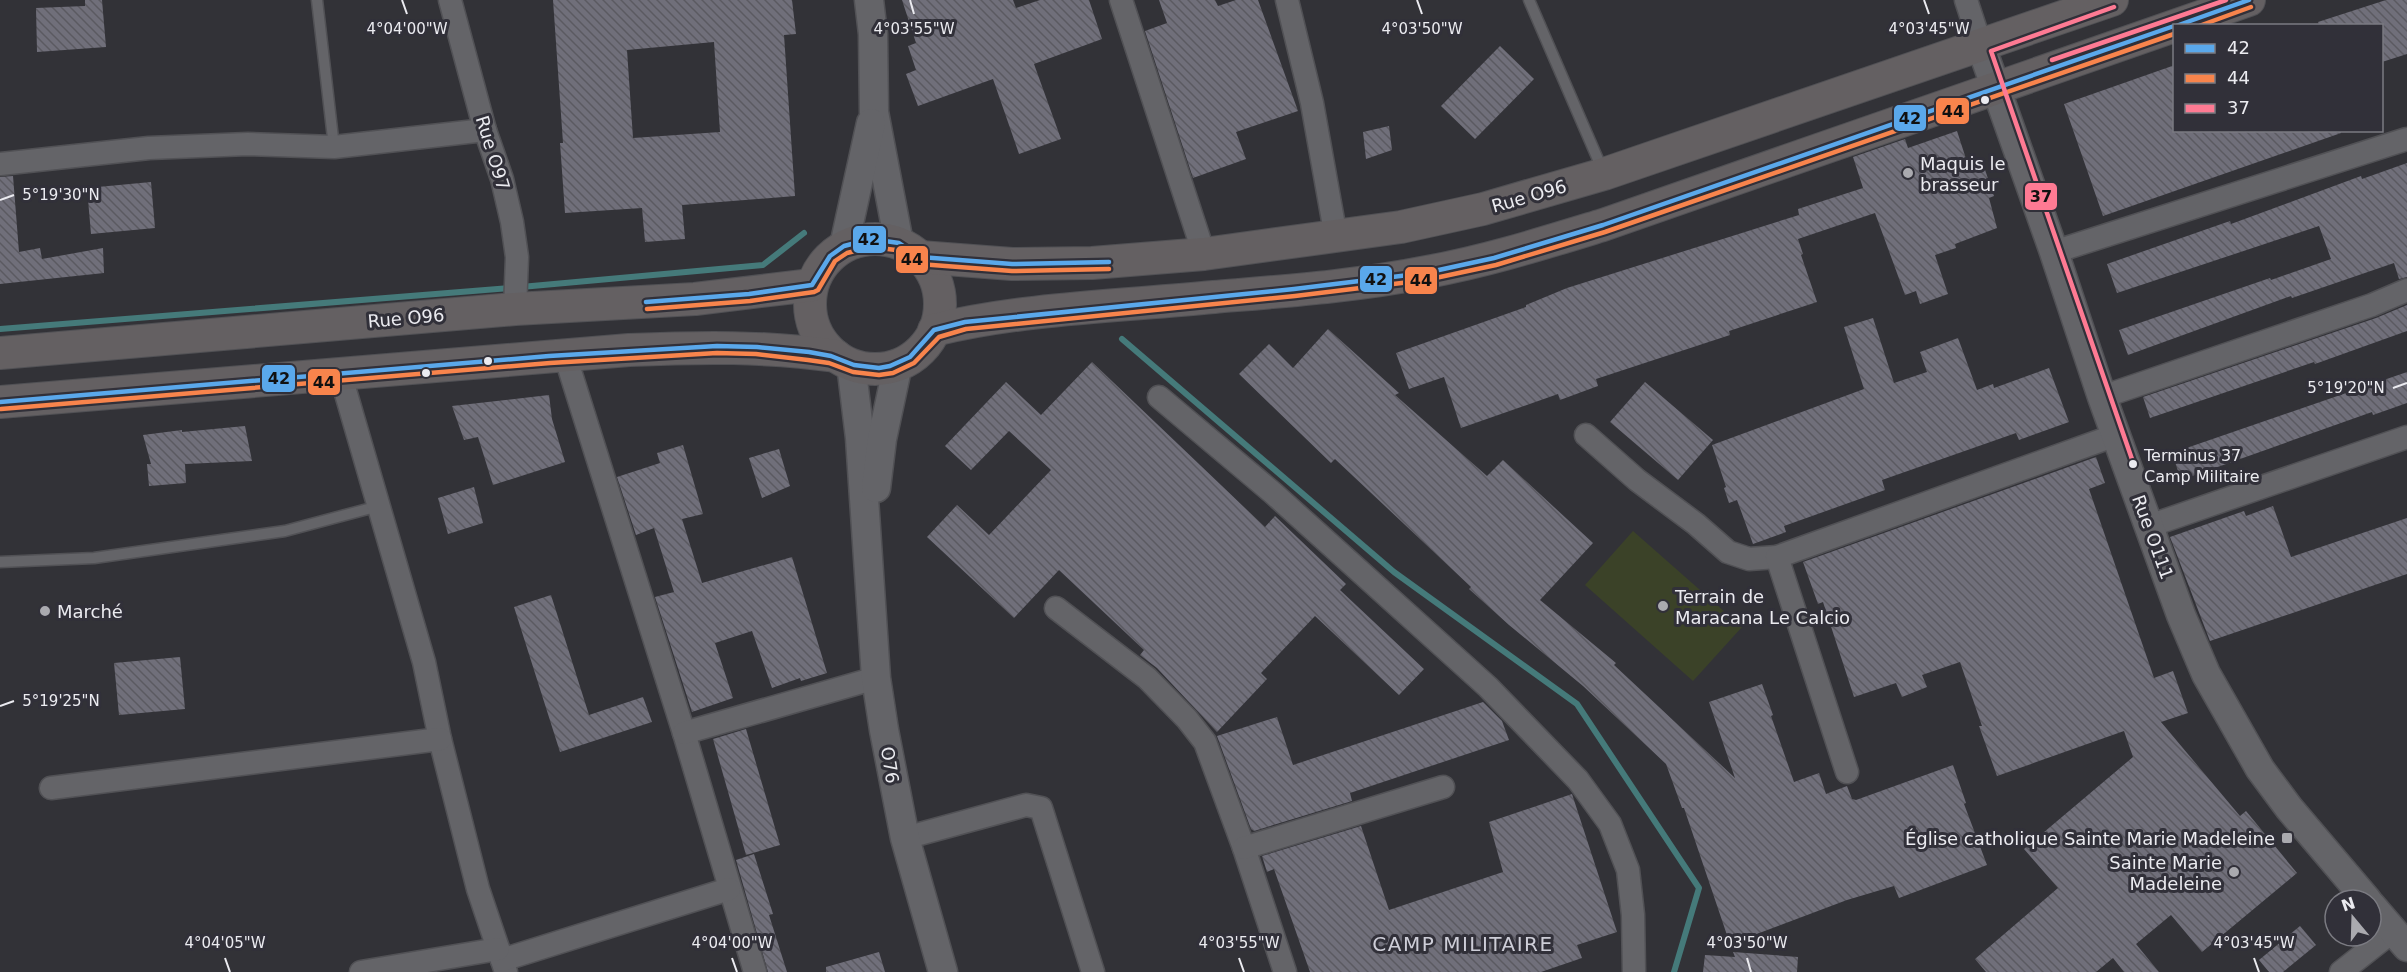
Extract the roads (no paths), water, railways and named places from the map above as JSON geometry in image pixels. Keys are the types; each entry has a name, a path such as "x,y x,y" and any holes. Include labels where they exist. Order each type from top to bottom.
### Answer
{"main road":[{"name":"Rue O96","path":"909,250 1012,264 1092,263 1204,254 1401,227 1483,209 1604,174 2112,0"},
{"path":"2179,24 2249,0"},
{"path":"934,330 965,322 1425,273 1494,258 1603,225 2173,26"},
{"path":"0,402 565,355 720,346 790,350 844,360 866,368 882,368 898,364 913,356 934,330 939,315 937,283 930,269 909,250 871,239 844,246 830,256 819,269 812,285 811,316 816,332 825,345 844,360"},
{"name":"Rue O96","path":"0,353 515,309 706,298 812,285"}],"street":[{"name":"Rue O97","path":"450,0 485,130 502,179 512,222 517,257 515,309"},
{"path":"844,246 874,112 873,34 869,0"},
{"path":"1121,0 1204,254"},
{"path":"1287,0 1312,103 1336,237"},
{"name":"Rue O111","path":"1965,0 2054,252 2102,397 2181,615 2206,674 2260,769 2289,808 2357,888"},
{"path":"874,112 909,250"},
{"path":"0,164 149,148 248,144 334,147 485,130"},
{"path":"2054,252 2407,139"},
{"path":"2102,397 2407,290"},
{"path":"565,355 684,733 755,972"},
{"path":"844,360 860,438 868,553"},
{"path":"868,553 882,440 898,364"},
{"path":"340,373 424,662 440,739 478,889 502,960"},
{"path":"1159,397 1274,493 1462,664 1578,780 1610,824 1628,870 1633,915 1634,972"},
{"path":"1586,435 1637,480 1696,524 1728,552 1749,560 1777,557 2116,435"},
{"path":"2149,526 2407,437"},
{"name":"O76","path":"868,553 876,678 895,794 905,838 943,972"},
{"path":"1777,557 1847,772"},
{"path":"1056,608 1147,678 1205,742 1216,767 1285,972"},
{"path":"684,733 876,678"},
{"path":"51,788 440,739"},
{"path":"1244,848 1443,787"},
{"path":"905,838 1026,805 1041,808 1093,972"},
{"path":"361,972 502,960 729,890"},
{"path":"2341,972 2400,939 2383,919"}],"lane":[{"path":"317,0 334,147"},
{"path":"1529,0 1604,174"},
{"path":"0,562 94,558 285,531 379,506"}],"waterway":[{"path":"521,287 763,265 804,233"},
{"path":"0,329 511,288"},
{"path":"1122,339 1394,572 1577,704 1699,888 1674,972"}],"place":[{"name":"Maquis le brasseur","path":"1908,173"},
{"name":"Terminus 37 Camp Militaire","path":"2133,464"},
{"name":"Terrain de Maracana Le Calcio","path":"1663,606"},
{"name":"Marché","path":"45,611"},
{"name":"Église catholique Sainte Marie Madeleine","path":"2287,838"},
{"name":"Sainte Marie Madeleine","path":"2234,872"}],"district":[{"name":"CAMP MILITAIRE","path":"1463,944"}]}
